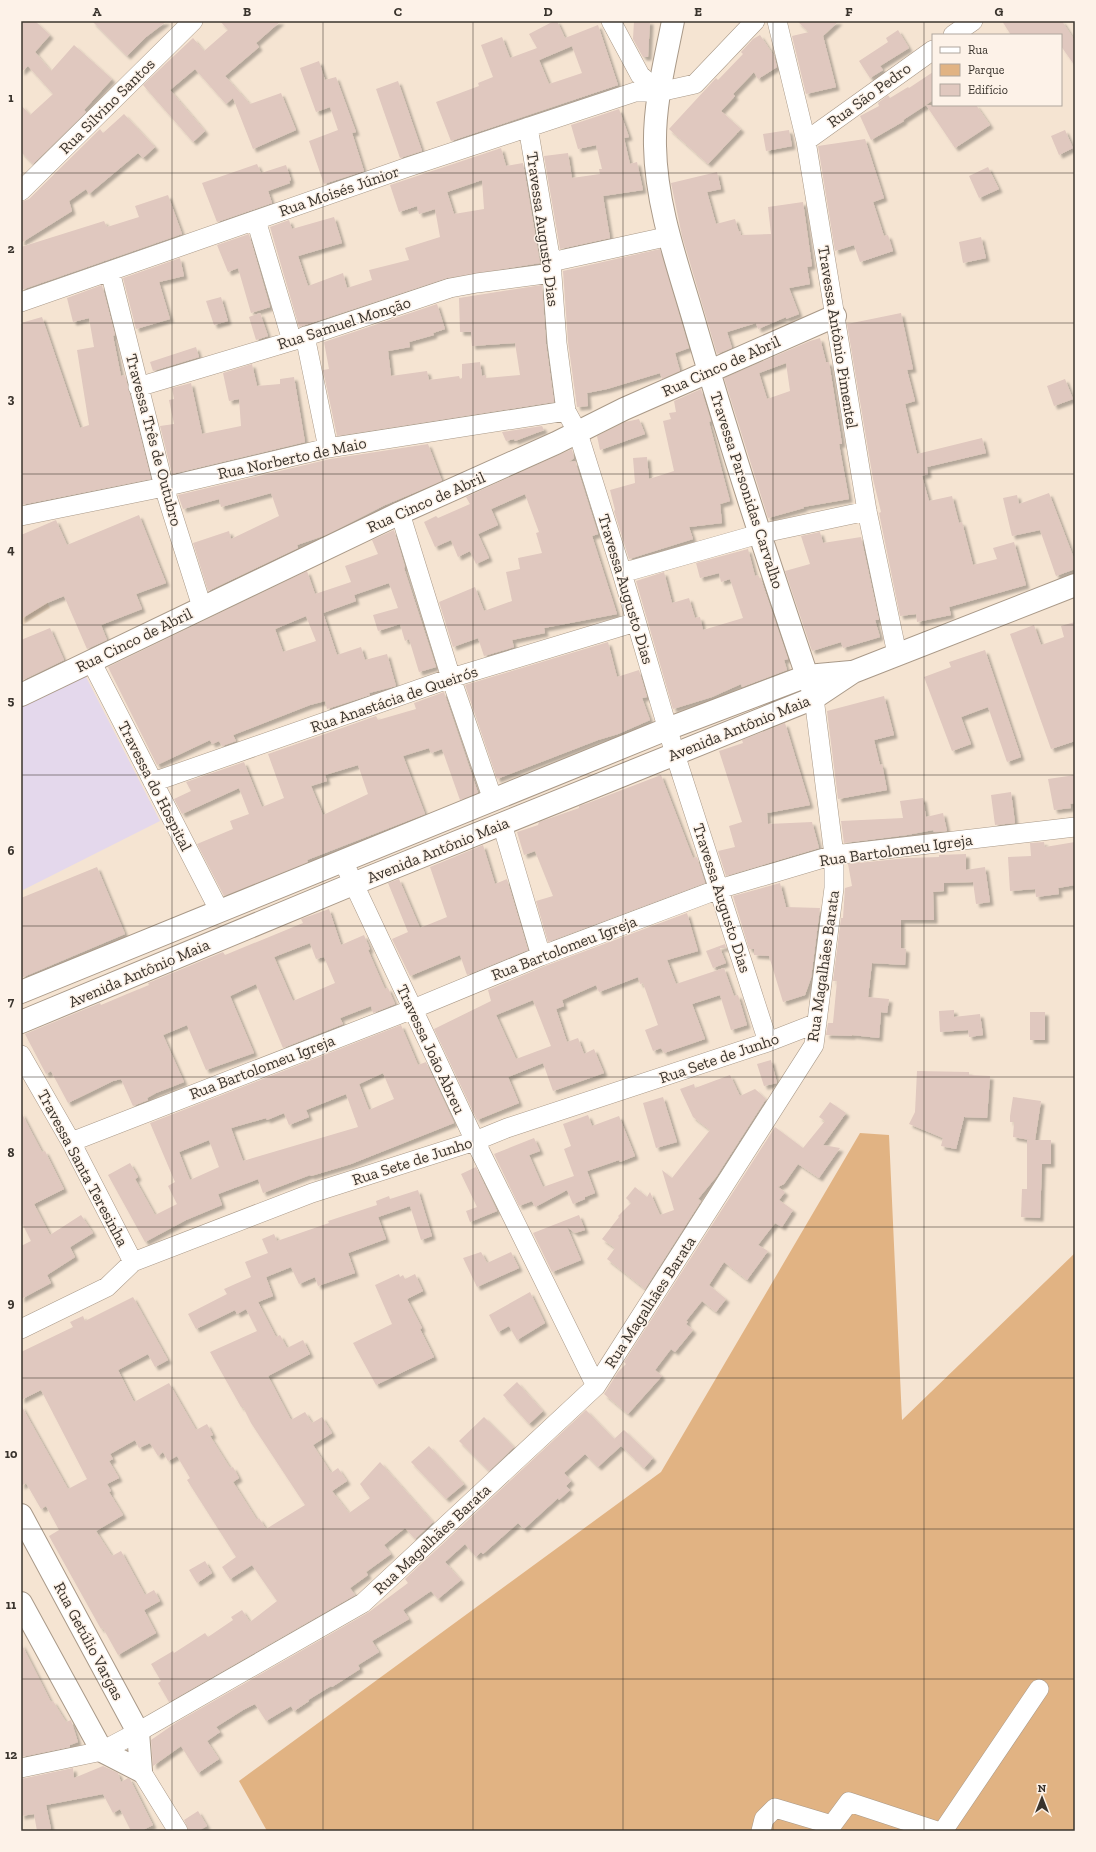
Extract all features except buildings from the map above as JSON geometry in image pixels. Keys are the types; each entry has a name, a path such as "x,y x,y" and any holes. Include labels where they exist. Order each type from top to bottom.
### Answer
{"street":[{"name":"Rua Silvino Santos","path":"21,191 193,21"},
{"path":"611,21 640,75 660,92"},
{"name":"Travessa Parsonidas Carvalho","path":"673,21 660,92 655,144 656,163 670,236 709,371 759,534 807,676"},
{"name":"Rua Moisés Júnior","path":"21,302 408,167 635,92 660,92 695,84 755,21"},
{"name":"Travessa Antônio Pimentel","path":"777,21 806,140 867,510 897,654"},
{"path":"955,34 973,21"},
{"name":"Rua São Pedro","path":"806,140 932,51"},
{"name":"Travessa Augusto Dias","path":"528,127 552,268 557,343 566,411 578,433 622,573 667,729 768,1042"},
{"path":"256,220 298,338 328,448"},
{"name":"Rua Samuel Monção","path":"138,387 298,338 450,288 552,268 670,236"},
{"name":"Travessa Três de Outubro","path":"110,271 164,487 202,607"},
{"name":"Rua Cinco de Abril","path":"21,695 400,513 578,433 624,409 835,316"},
{"name":"Rua Norberto de Maio","path":"21,516 164,487 328,448 566,411"},
{"path":"622,573 759,534 867,510"},
{"path":"400,513 451,678 493,800"},
{"name":"Avenida Antônio Maia","path":"21,1022 353,884 814,698 853,672 1075,585"},
{"name":"Rua Anastácia de Queirós","path":"153,782 451,678 636,622"},
{"name":"Travessa do Hospital","path":"91,661 219,910"},
{"name":"Avenida Antônio Maia","path":"21,992 219,910 667,729 807,676 853,672"},
{"name":"Rua Magalhães Barata","path":"21,1768 102,1751 138,1732 363,1603 596,1386 814,1046 834,888 834,855 814,698 807,676"},
{"path":"502,824 541,956"},
{"name":"Rua Bartolomeu Igreja","path":"71,1142 412,1009 541,956 719,889 834,855 1075,827"},
{"name":"Travessa João Abreu","path":"343,861 475,1141 596,1386"},
{"name":"Rua Sete de Junho","path":"21,1329 107,1287 133,1262 312,1193 475,1141 507,1128 768,1042 817,1023"},
{"name":"Travessa Santa Teresinha","path":"21,1055 71,1142 133,1262"},
{"name":"Rua Getúlio Vargas","path":"21,1515 138,1732 141,1771 178,1831"},
{"path":"21,1603 102,1751 141,1771"},
{"path":"943,1831 1039,1689"},
{"path":"761,1831 764,1819 775,1808 832,1825 849,1802 937,1831"}],"shaded area":[{"path":"21,553 50,608 21,626"},
{"path":"82,669 160,821 21,891 21,700"}],"green space":[{"path":"860,1133 889,1135 902,1420 1075,1253 1075,1831 267,1831 239,1781 661,1472"}]}
